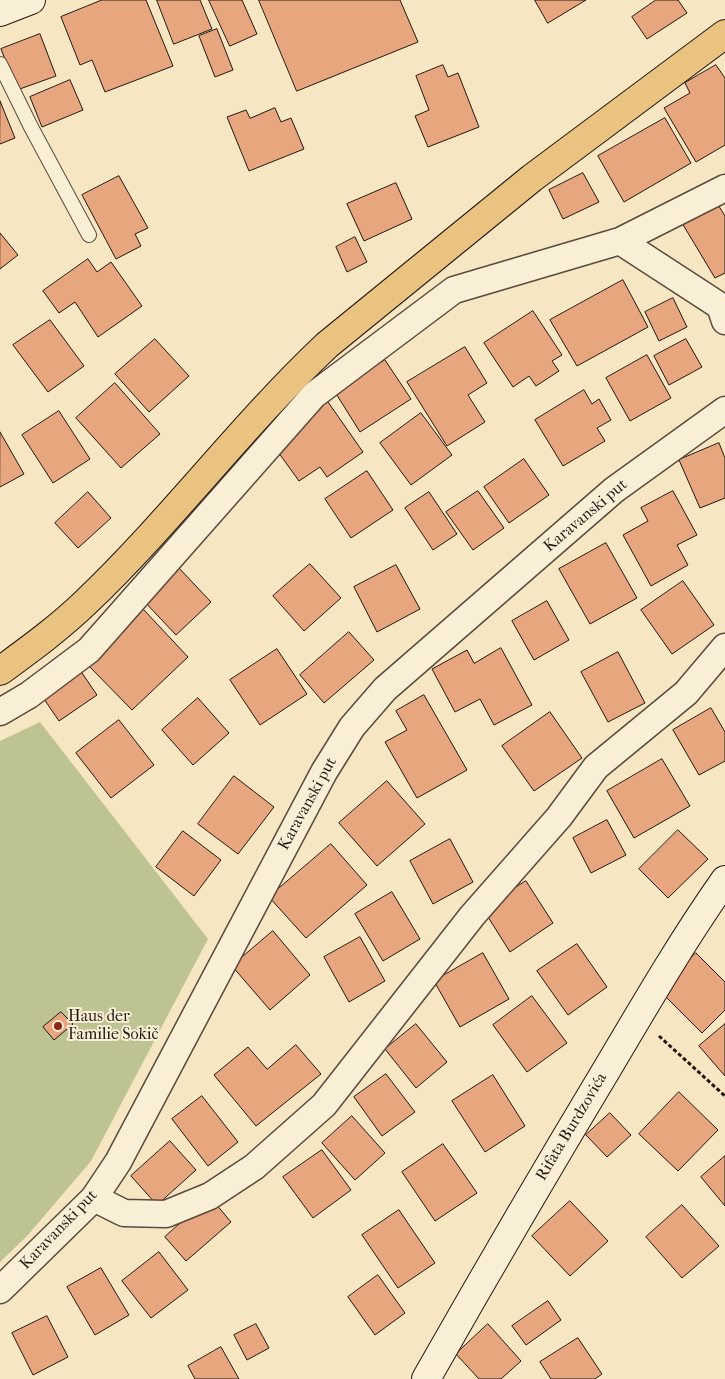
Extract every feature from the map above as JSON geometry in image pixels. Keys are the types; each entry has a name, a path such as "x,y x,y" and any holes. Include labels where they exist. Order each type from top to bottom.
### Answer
{"main road":[{"path":"0,671 46,637 86,602 178,506 296,374 328,345 532,178 725,34"}],"street":[{"path":"0,12 32,0"},
{"path":"0,712 29,695 89,650 314,395 454,290 620,242 725,188"},
{"path":"620,242 723,310"},
{"name":"Karavanski put","path":"0,1290 94,1198 118,1162 315,790 352,727 384,689 614,490 725,410"},
{"path":"94,1198 124,1213 166,1214 210,1196 254,1167 324,1105 472,916 559,817 596,767 686,694 725,647"},
{"name":"Rifata Burdzovića","path":"426,1379 520,1214 695,922 725,880"}],"lane":[{"path":"0,64 31,127 89,235"}],"path":[{"path":"638,1018 725,1096"}],"green space":[{"path":"40,722 208,939 91,1161 28,1235 0,1262 0,741"}],"building":[{"path":"102,0 146,0 173,66 105,92 92,60 80,65 61,17"},
{"path":"157,0 200,0 212,29 174,44"},
{"path":"209,0 242,0 257,34 230,46"},
{"path":"259,0 400,0 418,42 297,91"},
{"path":"535,0 586,0 548,23"},
{"path":"656,0 678,0 687,13 647,39 632,17"},
{"path":"217,29 233,70 215,77 199,36"},
{"path":"40,34 56,76 17,90 1,49"},
{"path":"443,65 448,77 458,73 479,127 428,147 415,116 429,110 416,76"},
{"path":"716,65 725,78 725,145 696,162 664,108 690,93 685,83"},
{"path":"70,80 83,110 42,127 30,97"},
{"path":"0,101 15,138 0,144"},
{"path":"275,108 281,122 291,118 304,149 249,171 227,117 246,110 250,118"},
{"path":"665,118 691,163 624,202 598,156"},
{"path":"583,173 599,202 563,219 549,190"},
{"path":"119,176 148,228 135,234 141,246 116,259 82,195"},
{"path":"396,183 412,219 364,241 347,204"},
{"path":"717,203 725,216 725,273 715,278 682,223"},
{"path":"0,233 18,255 0,269"},
{"path":"355,237 367,262 347,272 336,247"},
{"path":"88,259 97,272 111,262 142,306 98,337 75,302 59,313 43,291"},
{"path":"623,280 648,327 577,366 550,320"},
{"path":"673,298 687,327 659,341 645,312"},
{"path":"533,311 562,355 552,361 559,371 536,386 529,376 513,387 484,343"},
{"path":"50,320 84,366 48,392 13,345"},
{"path":"155,339 189,376 149,412 115,374"},
{"path":"686,339 702,367 669,385 654,356"},
{"path":"465,347 487,383 468,395 485,422 447,446 407,382"},
{"path":"647,355 671,398 630,421 606,378"},
{"path":"385,360 411,399 360,432 335,392"},
{"path":"115,383 160,434 121,468 76,418"},
{"path":"584,390 592,404 599,399 611,420 597,428 605,441 563,466 535,420"},
{"path":"328,402 363,452 327,477 320,467 299,481 276,449 292,428"},
{"path":"59,411 90,459 53,483 22,435"},
{"path":"421,413 452,455 411,485 380,443"},
{"path":"0,432 24,474 0,487"},
{"path":"719,443 725,458 725,498 700,508 679,460"},
{"path":"524,459 549,495 509,523 484,487"},
{"path":"367,471 393,510 351,538 325,499"},
{"path":"478,491 504,528 473,550 446,512"},
{"path":"673,491 697,535 677,545 688,565 651,586 623,535 648,521 641,508"},
{"path":"88,492 111,518 78,548 55,523"},
{"path":"429,492 457,534 433,550 405,508"},
{"path":"606,543 637,598 590,624 559,569"},
{"path":"310,564 341,598 304,631 273,596"},
{"path":"396,565 420,609 377,632 354,587"},
{"path":"178,567 211,602 176,635 143,600"},
{"path":"683,581 714,625 672,654 641,610"},
{"path":"547,601 569,640 534,660 512,621"},
{"path":"143,609 188,657 132,710 86,663"},
{"path":"349,632 374,660 324,703 300,675"},
{"path":"501,648 532,705 494,725 480,699 455,712 432,669 467,650 474,663"},
{"path":"277,649 307,694 260,725 230,680"},
{"path":"618,652 645,703 608,722 581,672"},
{"path":"80,670 97,695 59,721 42,696"},
{"path":"424,695 467,770 417,798 385,742 407,730 396,711"},
{"path":"198,698 229,733 193,765 162,730"},
{"path":"711,708 725,732 725,761 699,775 673,730"},
{"path":"550,712 582,758 534,791 502,746"},
{"path":"119,720 154,765 111,798 76,753"},
{"path":"662,759 690,806 634,838 607,791"},
{"path":"234,776 274,807 238,854 198,824"},
{"path":"387,781 425,824 377,866 339,823"},
{"path":"607,820 626,855 591,873 573,838"},
{"path":"678,830 708,859 668,898 639,869"},
{"path":"183,831 221,860 194,896 156,867"},
{"path":"450,839 473,882 433,904 410,861"},
{"path":"331,844 367,885 306,938 269,897"},
{"path":"526,881 553,923 510,952 483,909"},
{"path":"392,892 420,939 383,961 355,914"},
{"path":"273,931 310,975 270,1010 232,966"},
{"path":"360,937 385,981 349,1002 324,957"},
{"path":"577,944 607,987 568,1015 537,971"},
{"path":"483,953 509,999 460,1027 434,981"},
{"path":"696,953 725,982 725,1010 702,1033 659,990"},
{"path":"532,996 567,1043 527,1072 493,1025"},
{"name":"Haus der Familie Sokič","path":"61,1012 73,1024 54,1040 43,1027"},
{"path":"416,1024 447,1062 416,1088 385,1049"},
{"path":"725,1024 725,1076 699,1046"},
{"path":"296,1045 321,1074 256,1126 214,1075 248,1047 267,1069"},
{"path":"386,1074 415,1112 382,1136 354,1097"},
{"path":"493,1075 525,1126 485,1152 452,1101"},
{"path":"679,1092 718,1130 678,1171 639,1134"},
{"path":"202,1096 238,1142 208,1166 172,1119"},
{"path":"610,1113 631,1135 607,1157 586,1135"},
{"path":"352,1116 385,1153 355,1180 322,1143"},
{"path":"170,1141 196,1170 157,1205 131,1176"},
{"path":"443,1144 477,1193 435,1221 402,1172"},
{"path":"322,1150 351,1190 313,1218 283,1177"},
{"path":"725,1156 725,1206 701,1177"},
{"path":"210,1197 231,1222 186,1261 165,1237"},
{"path":"570,1201 608,1241 570,1276 532,1236"},
{"path":"682,1205 719,1246 682,1278 646,1237"},
{"path":"399,1210 435,1263 398,1288 362,1235"},
{"path":"159,1252 188,1290 151,1318 122,1281"},
{"path":"101,1268 129,1315 95,1335 67,1287"},
{"path":"378,1275 405,1313 375,1335 348,1297"},
{"path":"548,1301 561,1320 526,1345 512,1326"},
{"path":"47,1316 68,1357 33,1375 12,1333"},
{"path":"256,1324 269,1348 247,1360 234,1335"},
{"path":"488,1324 521,1361 501,1379 479,1379 456,1354"},
{"path":"578,1338 602,1374 595,1379 551,1379 540,1362"},
{"path":"221,1347 239,1379 195,1379 188,1366"}],"place":[{"name":"Haus der Familie Sokič","path":"58,1026"}]}
